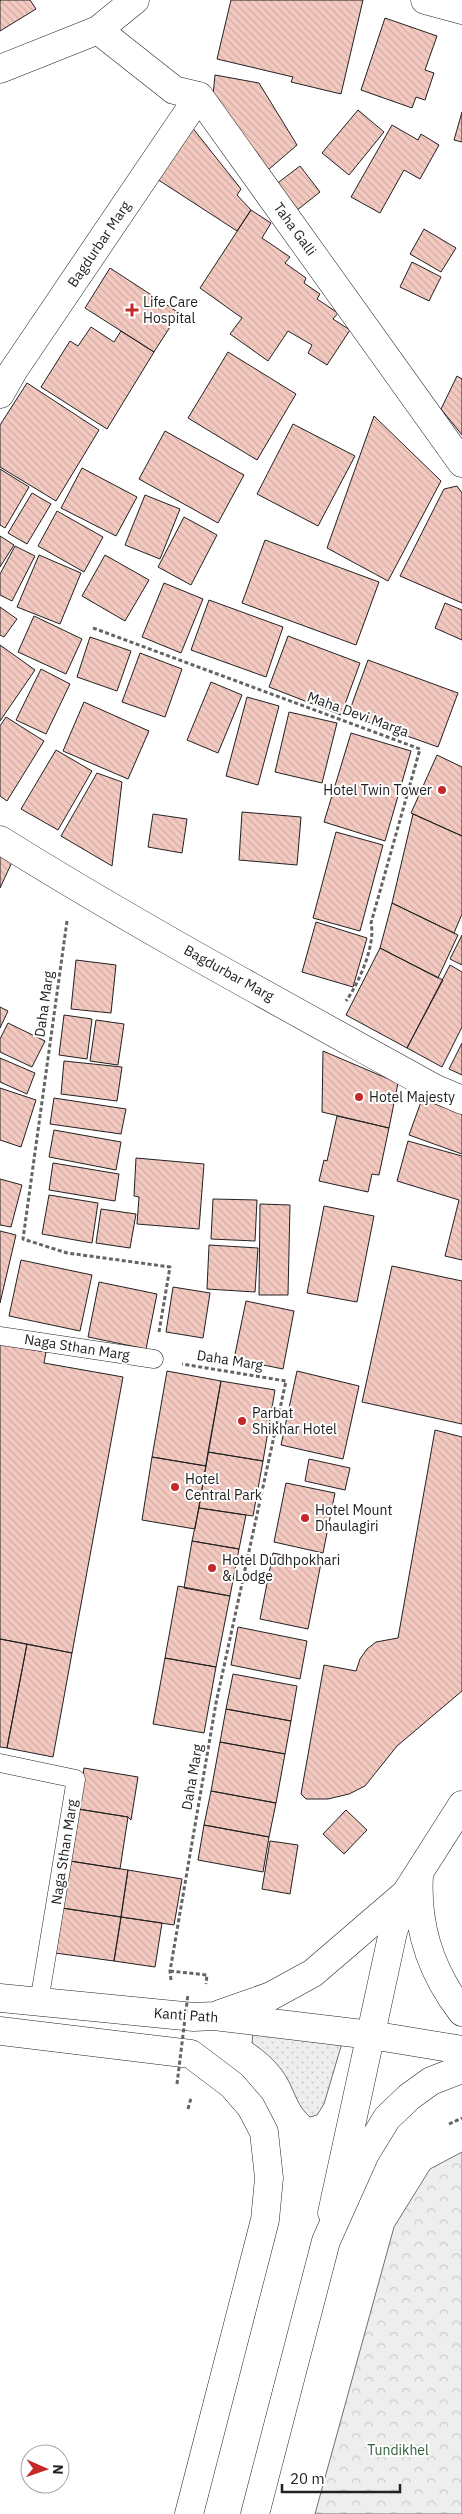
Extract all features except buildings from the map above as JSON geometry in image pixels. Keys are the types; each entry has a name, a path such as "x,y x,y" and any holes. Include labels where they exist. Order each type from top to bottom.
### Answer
{"street":[{"path":"0,69 98,30 135,0"},
{"path":"425,0 462,10"},
{"path":"98,30 174,90 199,96"},
{"name":"Bagdurbar Marg","path":"0,394 19,362 199,96"},
{"name":"Taha Galli","path":"199,96 462,462"},
{"name":"Bagdurbar Marg","path":"0,840 72,884 434,1088 462,1100"},
{"path":"255,2514 326,2241 384,1967 406,1893 462,1805"},
{"path":"419,1870 418,1895 421,1929 434,1968 462,2012"},
{"path":"214,2016 271,1996 313,1973 406,1893"},
{"name":"Kanti Path","path":"0,1998 194,2017 214,2016 371,2035 462,2050"},
{"path":"0,2031 190,2054 232,2085 251,2107 264,2132 269,2178 265,2220 189,2514"},
{"path":"326,2241 365,2154 387,2118 409,2096 431,2081 462,2069"}],"lane":[{"name":"Naga Sthan Marg","path":"0,1336 154,1359"},
{"name":"Naga Sthan Marg","path":"0,1763 76,1778 39,2002"}],"path":[{"name":"Maha Devi Marga","path":"92,628 420,749 371,923 374,934 356,987 328,1028"},
{"name":"Daha Marg","path":"72,884 23,1239 67,1253 170,1267 154,1359 286,1381 216,1703 170,1971 172,1988"},
{"path":"170,1971 207,1975"},
{"path":"177,2084 188,1994"},
{"path":"449,2124 462,2118"}],"green space":[{"path":"253,2032 342,2043 324,2104 317,2115 310,2117 302,2109 281,2069 252,2043"},
{"name":"Tundikhel","path":"462,2152 462,2514 315,2514 394,2227 430,2169"}],"place":[{"name":"Life Care Hospital","path":"132,310"},
{"name":"Hotel Twin Tower","path":"442,790"},
{"name":"Hotel Majesty","path":"359,1097"},
{"name":"Parbat Shikhar Hotel","path":"242,1421"},
{"name":"Hotel Central Park","path":"175,1487"},
{"name":"Hotel Mount Dhaulagiri","path":"305,1518"},
{"name":"Hotel Dudhpokhari & Lodge","path":"212,1568"}]}
